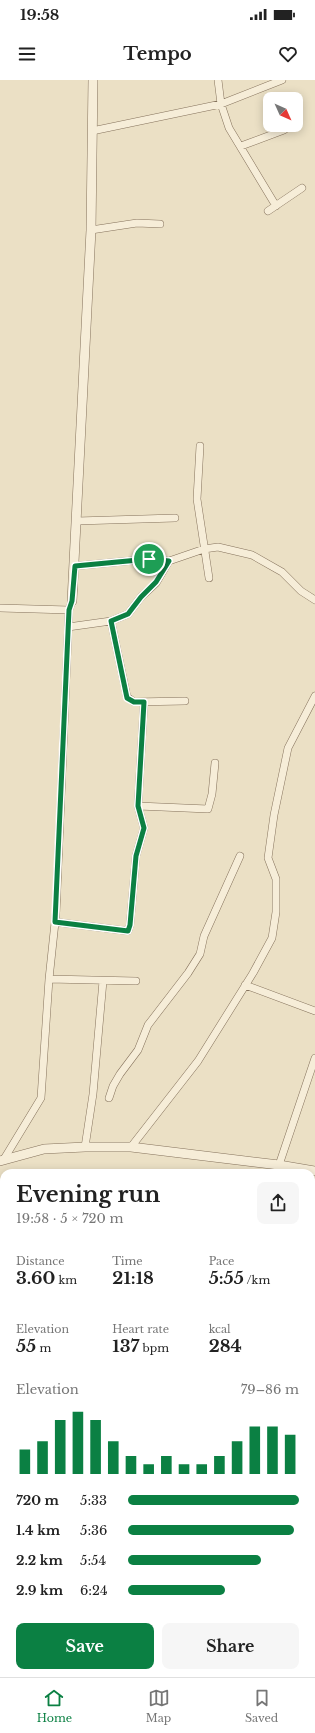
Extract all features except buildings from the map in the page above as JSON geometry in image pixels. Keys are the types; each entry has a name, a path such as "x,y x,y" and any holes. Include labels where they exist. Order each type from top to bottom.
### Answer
{"street":[{"path":"2,1160 41,1098 49,979 55,922 68,628 75,566 92,230 93,80"},
{"path":"218,80 221,104 229,128 276,206"},
{"path":"92,131 221,104 282,80"},
{"path":"241,146 279,132"},
{"path":"268,211 302,188"},
{"path":"92,230 137,223 160,224"},
{"path":"200,446 197,498 209,578"},
{"path":"77,521 175,518"},
{"path":"75,566 149,559 169,561 204,549 218,547 252,555 282,572 301,591 315,600"},
{"path":"68,628 111,621 128,614 141,597 156,582 169,561"},
{"path":"0,608 70,605"},
{"path":"111,621 127,698 134,702 185,701"},
{"path":"130,1147 198,1060 245,985 272,938 276,912 276,879 268,858 274,815 288,748 315,696"},
{"path":"55,922 128,931 130,925 136,856 144,828 138,806 144,702"},
{"path":"138,806 208,809 212,794 215,763"},
{"path":"109,1098 113,1086 120,1074 138,1050 148,1025 188,973 200,954 204,936 214,918 221,896 240,856"},
{"path":"49,979 136,981"},
{"path":"85,1147 93,1094 103,981"},
{"path":"245,985 315,1011"},
{"path":"279,1165 315,1058"},
{"path":"2,1160 44,1149 130,1147 279,1165 300,1169"}],"route":[{"path":"149,559 169,561 156,582 141,597 128,614 111,621 127,698 134,702 144,702 138,806 144,828 136,856 130,925 128,931 55,922 69,610 72,601 75,566 149,559"}]}
